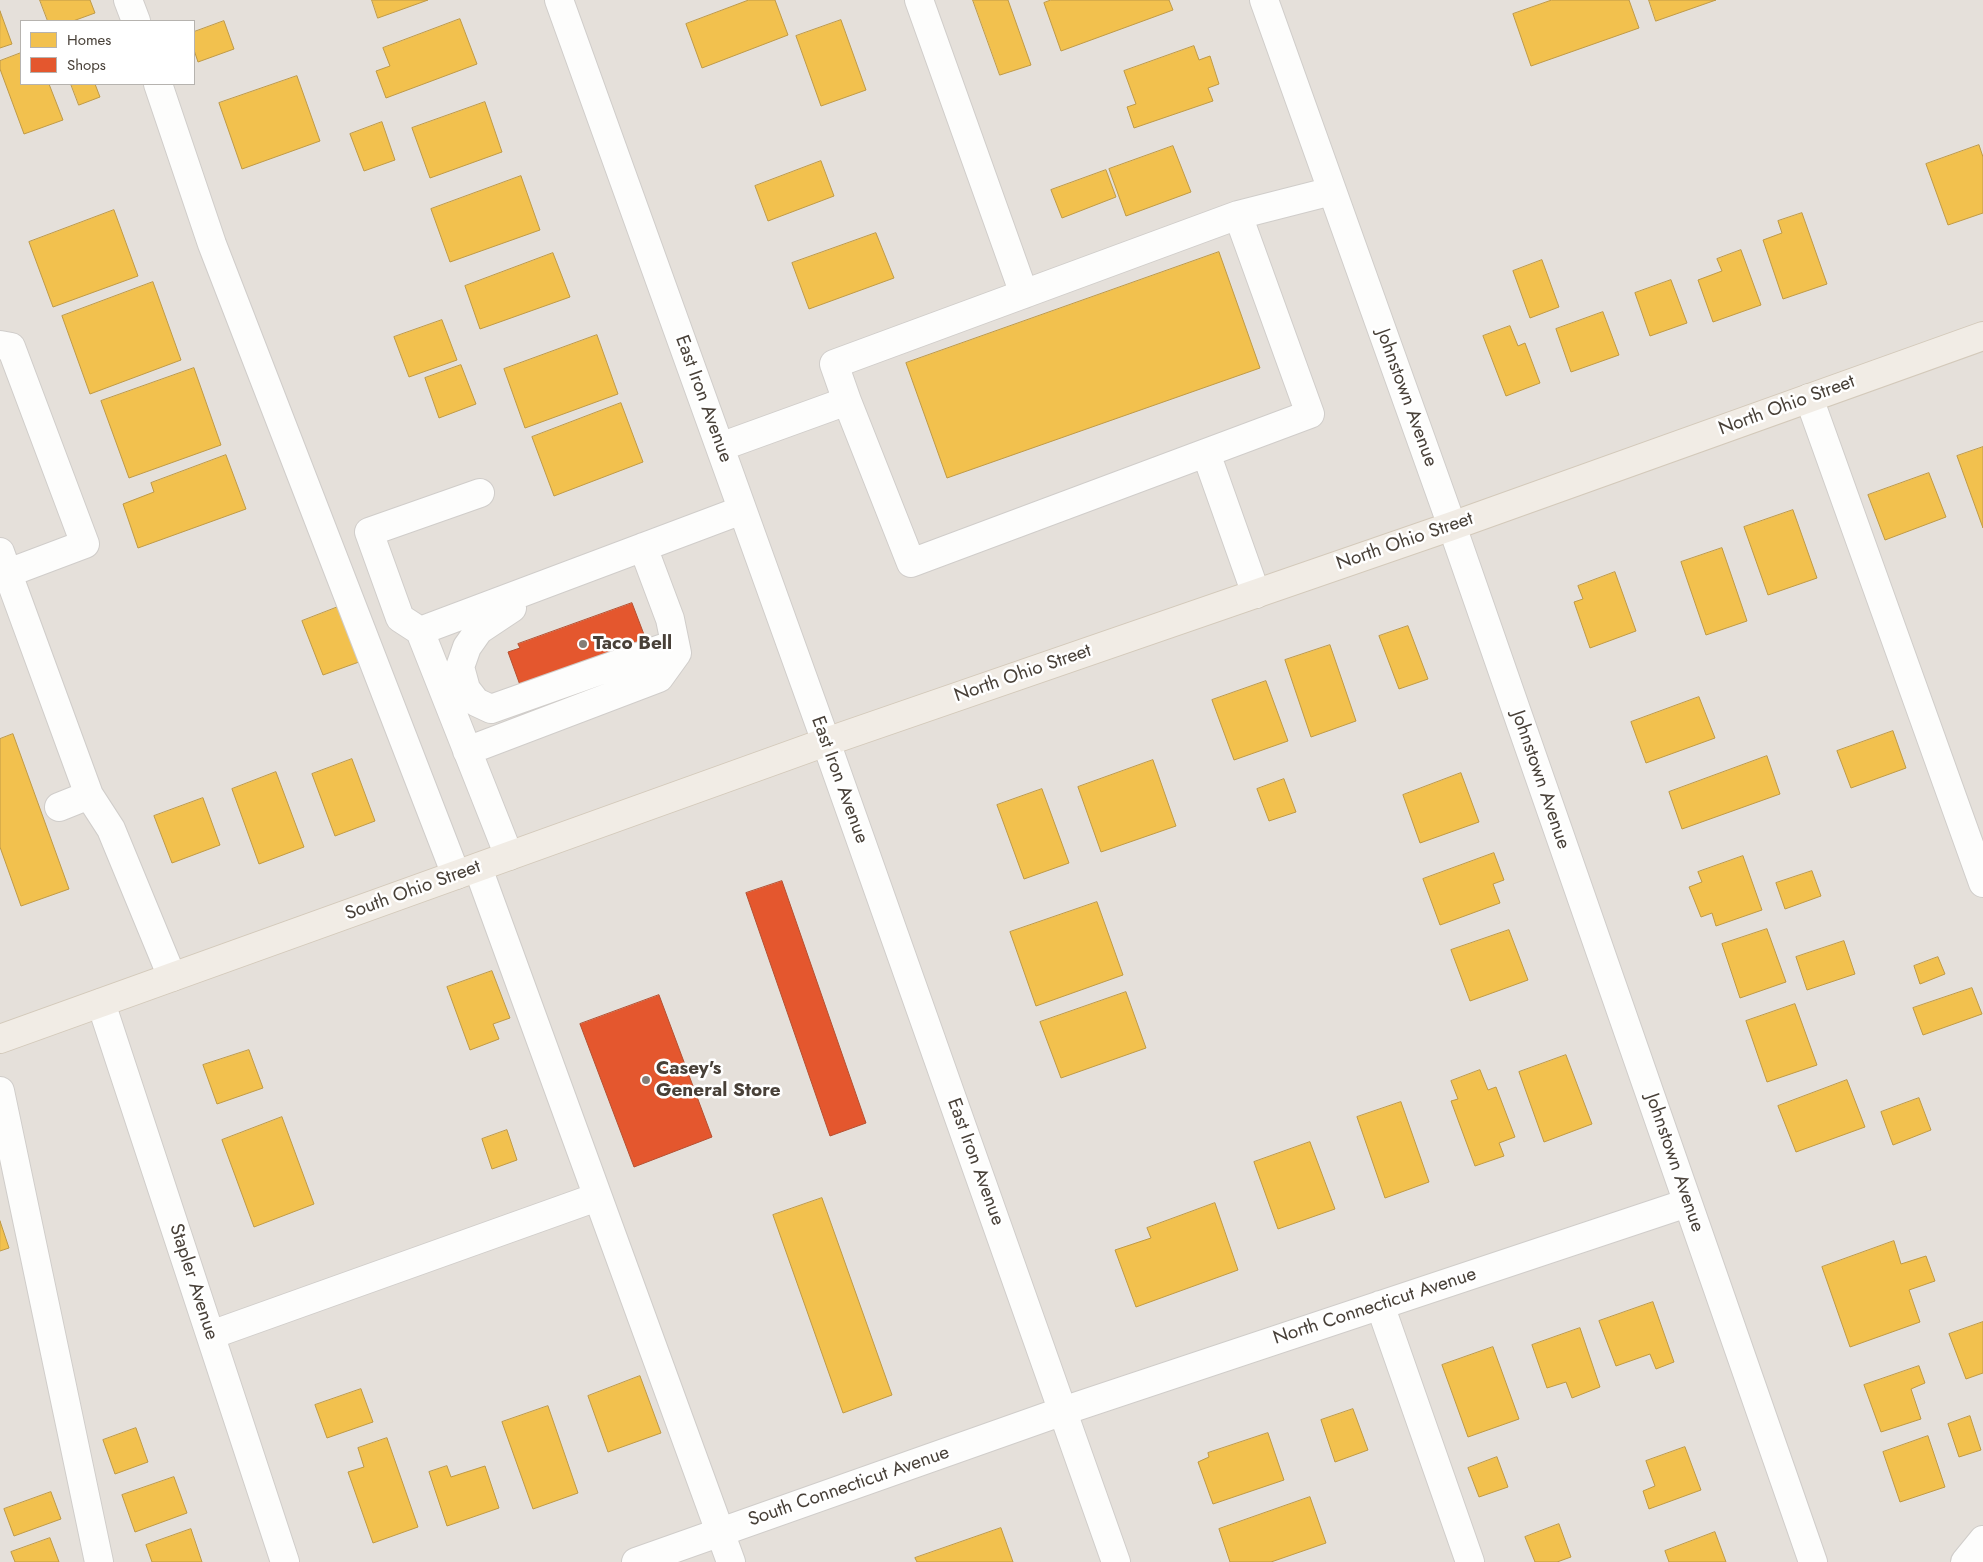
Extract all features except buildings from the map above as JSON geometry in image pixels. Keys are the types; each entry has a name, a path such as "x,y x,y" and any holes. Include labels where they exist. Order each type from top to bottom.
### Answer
{"main road":[{"name":"North Ohio Street","path":"826,742 1452,526 1983,336"},
{"name":"South Ohio Street","path":"0,1039 826,742"}],"street":[{"path":"128,0 136,20"},
{"name":"East Iron Avenue","path":"559,0 826,742 1116,1562"},
{"path":"919,0 1024,294"},
{"name":"Johnstown Avenue","path":"1264,0 1452,526 1812,1562"},
{"path":"158,85 212,244 598,1197 731,1562"},
{"path":"1238,216 1310,414 911,563 834,364 1238,216 1332,191"},
{"path":"0,345 11,347 86,544 4,562 89,795 111,829 172,977"},
{"path":"1810,398 1983,883"},
{"path":"720,447 847,401"},
{"path":"1206,453 1256,594"},
{"path":"480,492 369,532 400,618 420,631 509,856"},
{"path":"420,631 742,510"},
{"path":"467,751 659,678 676,653 675,644 670,619 643,547"},
{"path":"536,587 521,602 479,630 467,647 460,667 466,689 476,702 491,709 675,644"},
{"path":"59,807 89,795"},
{"name":"Stapler Avenue","path":"102,1003 285,1562"},
{"path":"0,1090 99,1562"},
{"path":"211,1335 598,1197"},
{"name":"North Connecticut Avenue","path":"1063,1412 1688,1203"},
{"path":"1380,1305 1470,1562"},
{"name":"South Connecticut Avenue","path":"636,1562 1063,1412"},
{"path":"1965,1562 1983,1540"}],"shaded area":[{"path":"0,0 1983,0 1983,1562 0,1562"}],"place":[{"name":"Taco Bell","path":"583,644"},
{"name":"Casey's General Store","path":"646,1080"}]}
